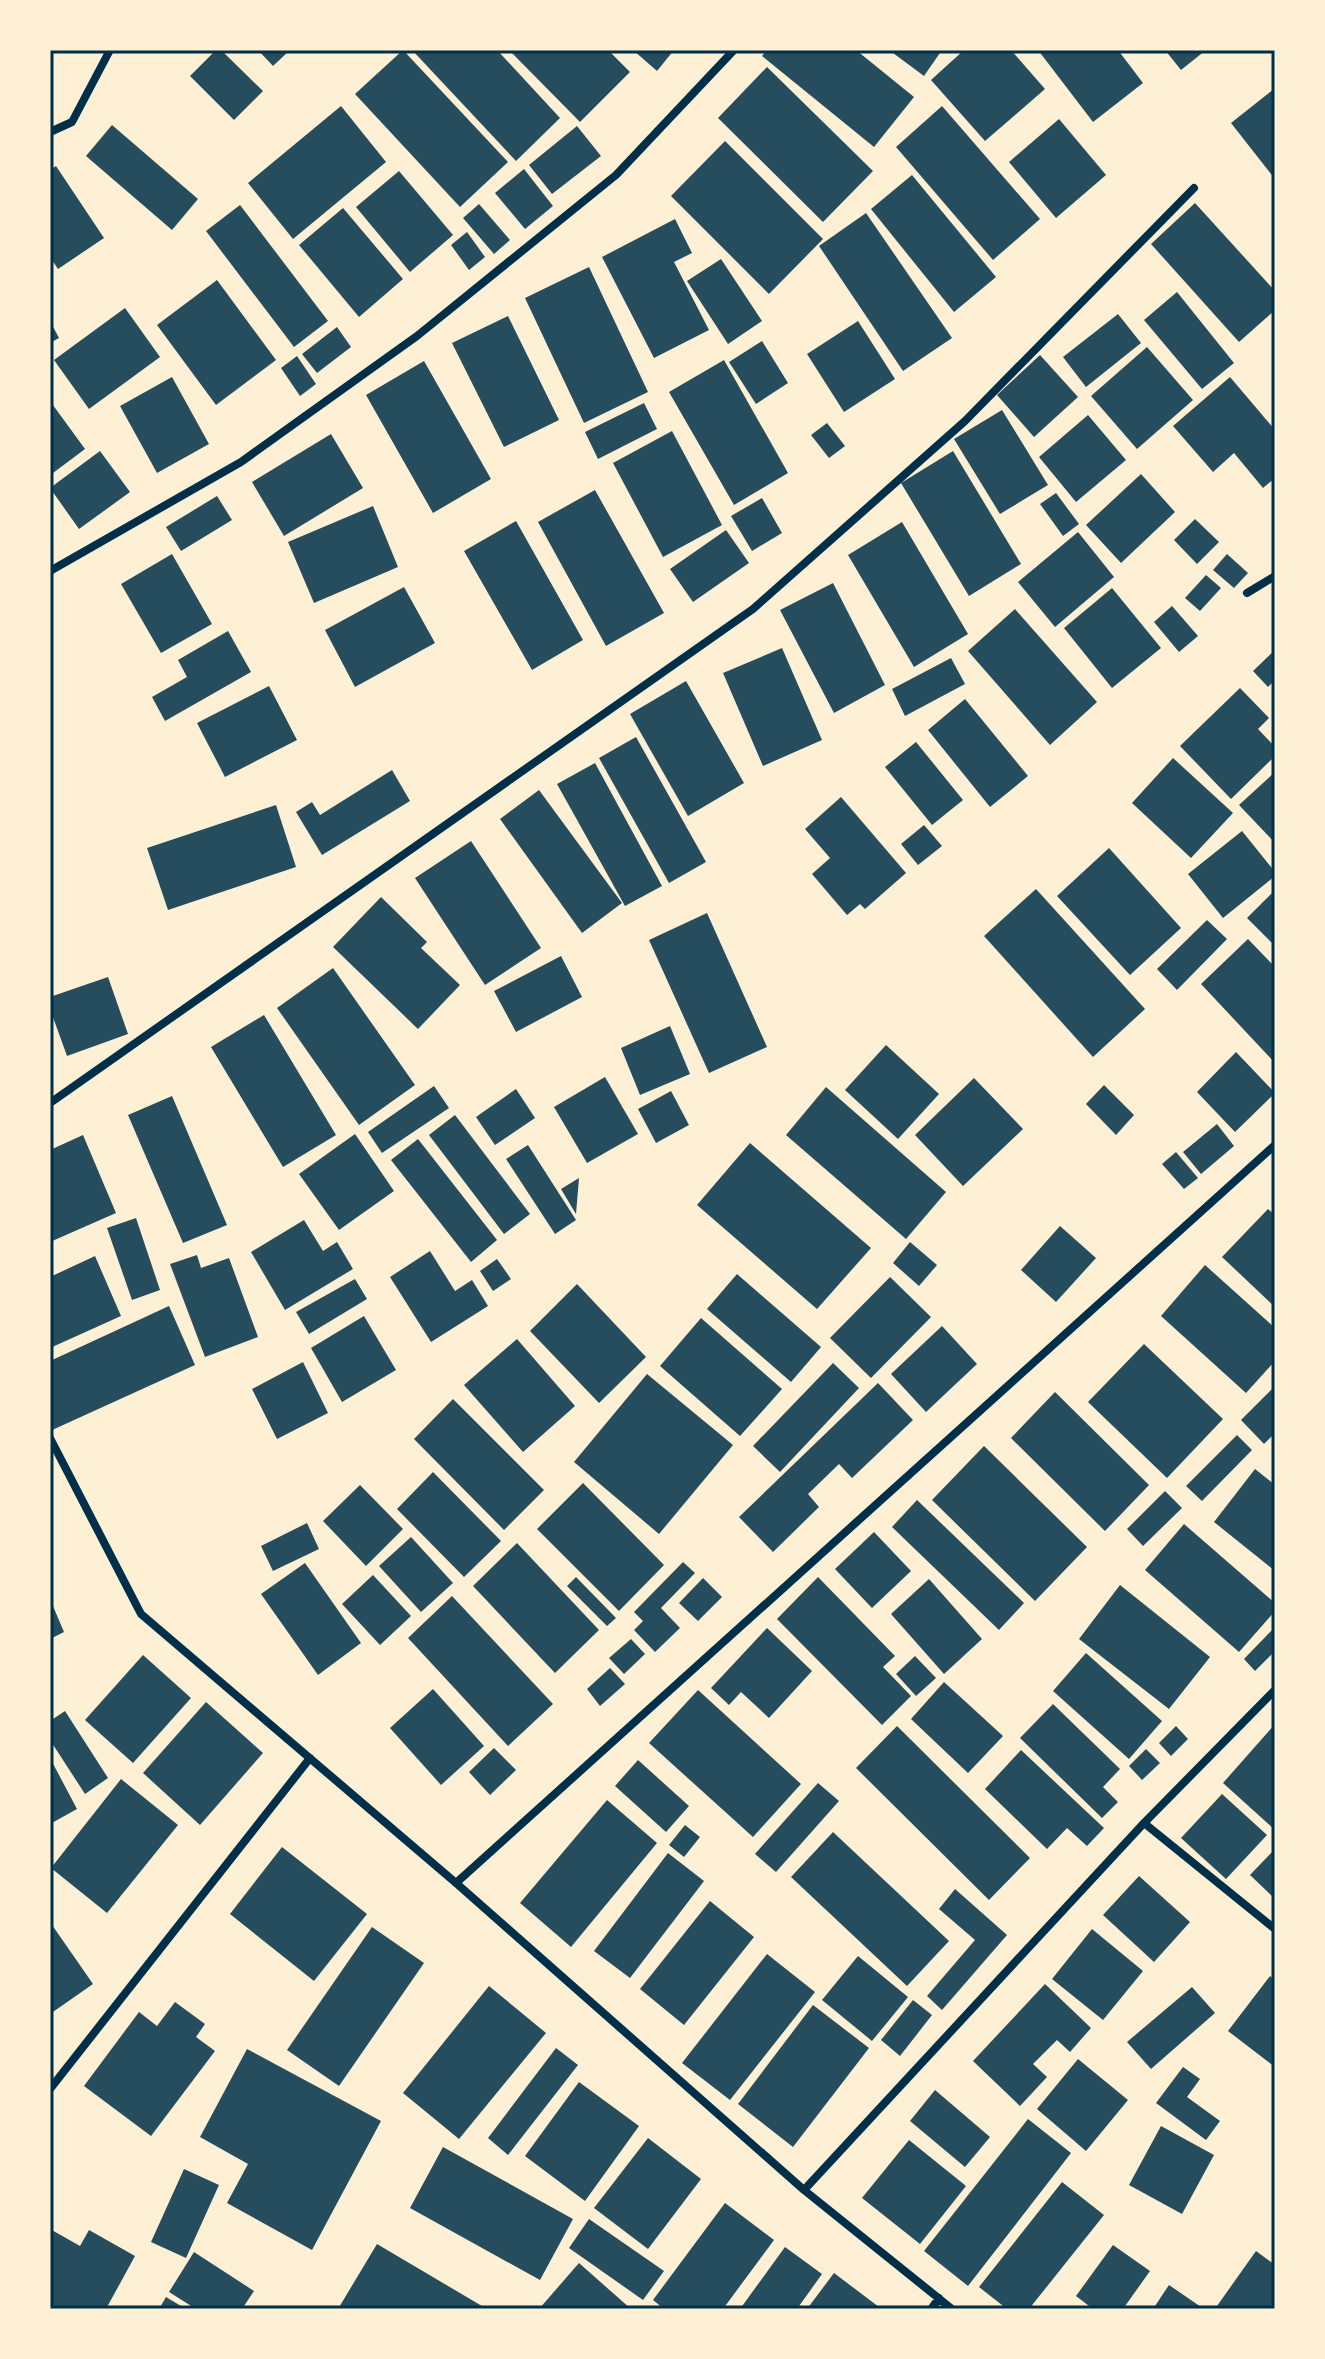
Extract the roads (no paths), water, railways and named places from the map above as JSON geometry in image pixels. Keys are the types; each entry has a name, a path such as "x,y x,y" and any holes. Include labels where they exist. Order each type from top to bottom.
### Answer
{"street":[{"path":"50,132 72,122 110,50"},
{"path":"50,571 241,462 417,336 616,175 734,50"},
{"path":"50,1103 753,609 965,421 1194,188"},
{"path":"1247,593 1275,576"},
{"path":"456,1883 1275,1145"},
{"path":"50,1438 141,1614 456,1883 804,2190 952,2309"},
{"path":"804,2190 1144,1823 1275,1690"},
{"path":"50,2089 310,1758"},
{"path":"1144,1823 1275,1929"},
{"path":"931,2309 939,2298"}]}
